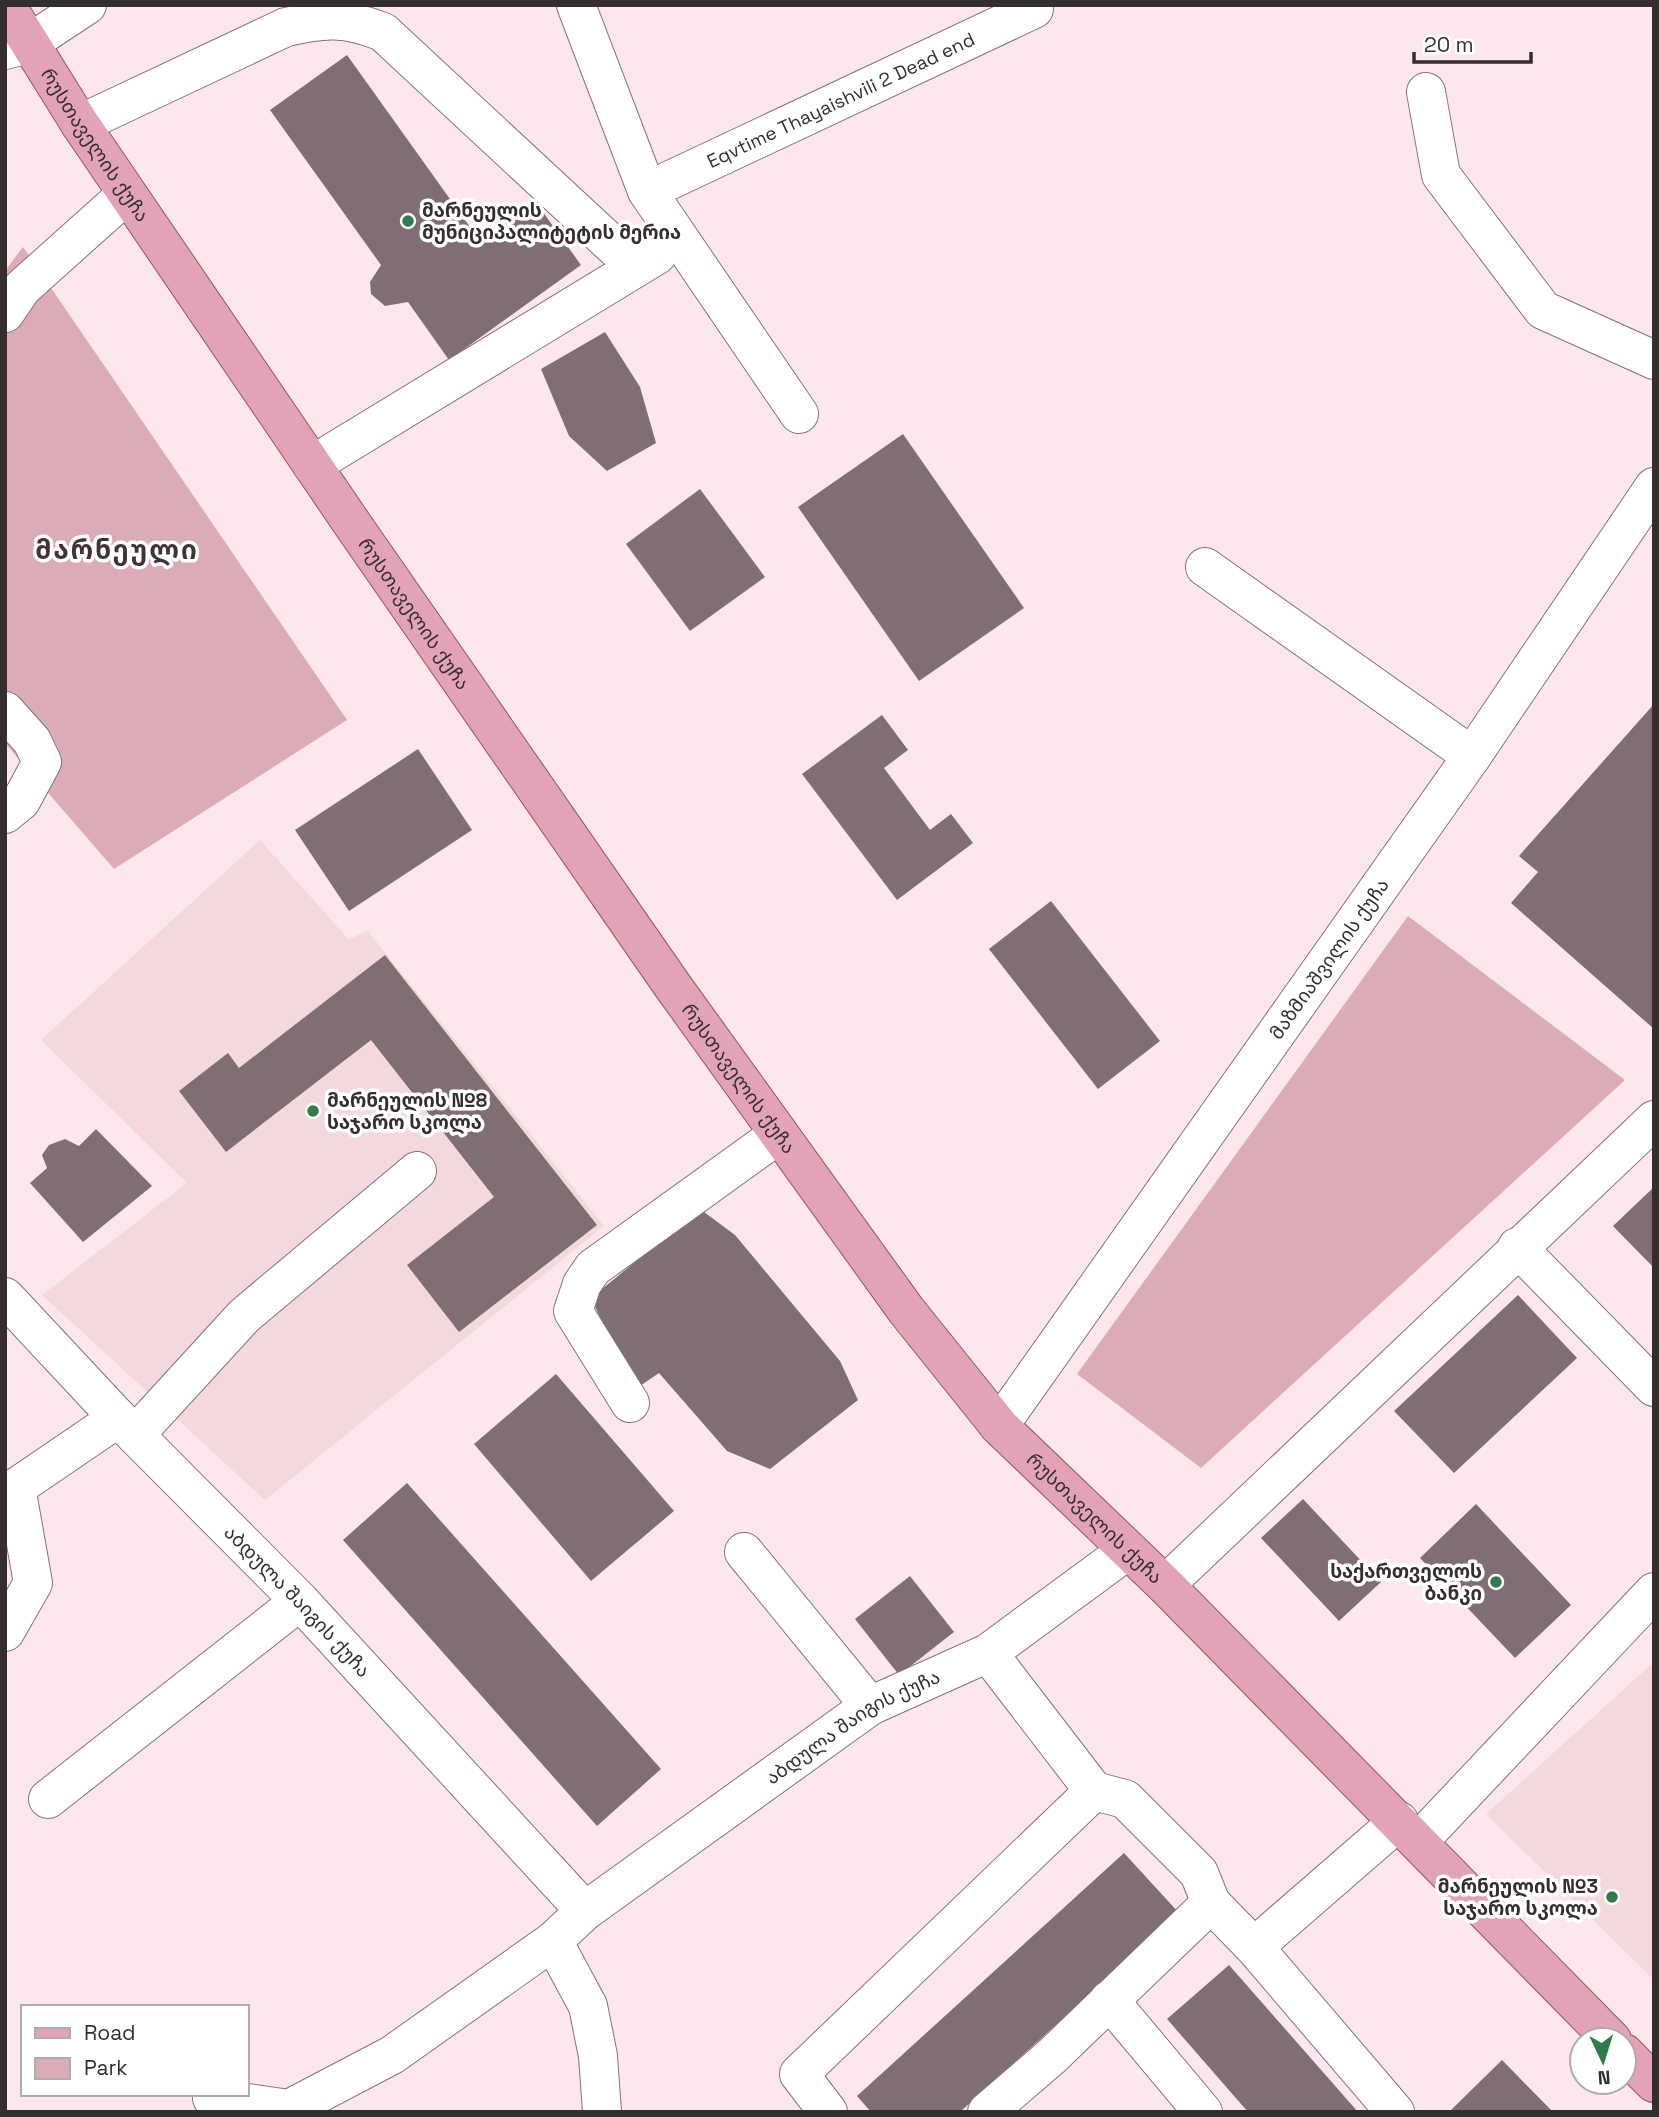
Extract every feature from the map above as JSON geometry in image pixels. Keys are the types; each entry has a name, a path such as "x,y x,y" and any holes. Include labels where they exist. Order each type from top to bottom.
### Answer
{"main road":[{"name":"რუსთაველის ქუჩა","path":"6,5 17,47 80,124 672,985 906,1310 999,1426 1165,1585 1598,2026"},
{"path":"1638,2067 1654,2083"}],"street":[{"path":"17,47 87,5"},
{"path":"576,5 647,191 799,414"},
{"name":"Eqvtime Thayaishvili 2 Dead end","path":"647,191 1034,9"},
{"path":"80,124 286,27 322,19 356,21 383,32 636,268"},
{"path":"1426,92 1441,175 1543,310 1654,360"},
{"path":"5,313 22,288 127,194"},
{"path":"312,465 680,241"},
{"name":"მაზმიაშვილის ქუჩა","path":"999,1426 1472,756 1654,486"},
{"path":"1205,568 1472,756"},
{"path":"5,711 32,741 41,762 21,801 5,814"},
{"path":"1165,1585 1517,1247 1654,1120"},
{"path":"630,1403 573,1311 582,1283 593,1268 779,1134"},
{"path":"5,1632 33,1583 11,1491 126,1426 244,1316 417,1171"},
{"path":"1517,1247 1654,1387"},
{"name":"აბდულა შაიგის ქუჩა","path":"5,1297 126,1426 300,1601 585,1911"},
{"name":"აბდულა შაიგის ქუჩა","path":"212,2098 289,2109 392,2055 553,1941 585,1911 870,1706 989,1653 1128,1550"},
{"path":"744,1552 870,1706"},
{"path":"1254,1947 1409,1831 1654,1592"},
{"path":"48,1799 300,1601"},
{"path":"989,1653 1094,1791 1125,1799 1199,1873 1211,1903 1254,1947 1395,2112"},
{"path":"828,2112 799,2074 1094,1791"},
{"path":"987,2112 1051,2057 1211,1903"},
{"path":"553,1941 588,2006 598,2056 602,2112"},
{"path":"1109,2000 1203,2112"}],"shaded area":[{"name":"მარნეულის №8 საჯარო სკოლა","path":"260,840 349,940 367,930 604,1226 265,1500 42,1295 187,1183 41,1040"},
{"name":"მარნეულის №3 საჯარო სკოლა","path":"1654,1662 1654,1980 1486,1814"}],"green space":[{"path":"23,247 347,720 114,869 5,743 5,271"},
{"path":"1408,916 1625,1080 1201,1468 1077,1374"}],"building":[{"name":"მარნეულის მუნიციპალიტეტის მერია","path":"347,55 480,241 535,201 581,265 449,360 408,302 385,306 371,294 370,282 381,265 270,110"},
{"path":"605,332 640,387 656,443 607,471 569,436 541,369"},
{"path":"903,434 1024,608 919,681 798,507"},
{"path":"700,489 765,577 690,631 626,544"},
{"path":"1654,704 1654,1029 1511,903 1538,872 1519,856"},
{"path":"882,715 908,750 884,768 930,830 951,814 973,843 897,900 802,774"},
{"path":"418,749 472,830 349,911 295,830"},
{"path":"1051,901 1160,1041 1098,1089 989,949"},
{"path":"385,955 597,1225 459,1332 407,1265 494,1197 371,1040 226,1152 179,1091 228,1053 239,1068"},
{"path":"96,1129 152,1186 83,1242 30,1183 47,1168 42,1155 49,1145 65,1139 79,1146"},
{"path":"1654,1187 1654,1268 1613,1226"},
{"path":"700,1209 735,1235 840,1361 858,1400 770,1469 727,1451 659,1373 634,1390 591,1298"},
{"path":"1518,1295 1577,1358 1454,1473 1394,1411"},
{"path":"556,1374 674,1511 591,1581 474,1444"},
{"path":"407,1483 661,1769 597,1826 343,1540"},
{"path":"1303,1499 1381,1582 1339,1621 1261,1538"},
{"name":"საქართველოს ბანკი","path":"1476,1504 1571,1605 1515,1658 1420,1558"},
{"path":"910,1576 954,1632 899,1675 855,1619"},
{"path":"1124,1853 1179,1913 960,2112 871,2112 857,2096"},
{"path":"1229,1965 1358,2112 1248,2112 1167,2019"},
{"path":"1502,2060 1553,2112 1449,2112"}],"place":[{"name":"მარნეულის მუნიციპალიტეტის მერია","path":"408,221"},
{"name":"მარნეულის №8 საჯარო სკოლა","path":"313,1111"},
{"name":"საქართველოს ბანკი","path":"1496,1582"},
{"name":"მარნეულის №3 საჯარო სკოლა","path":"1612,1897"}],"district":[{"name":"მარნეული","path":"117,550"}]}
